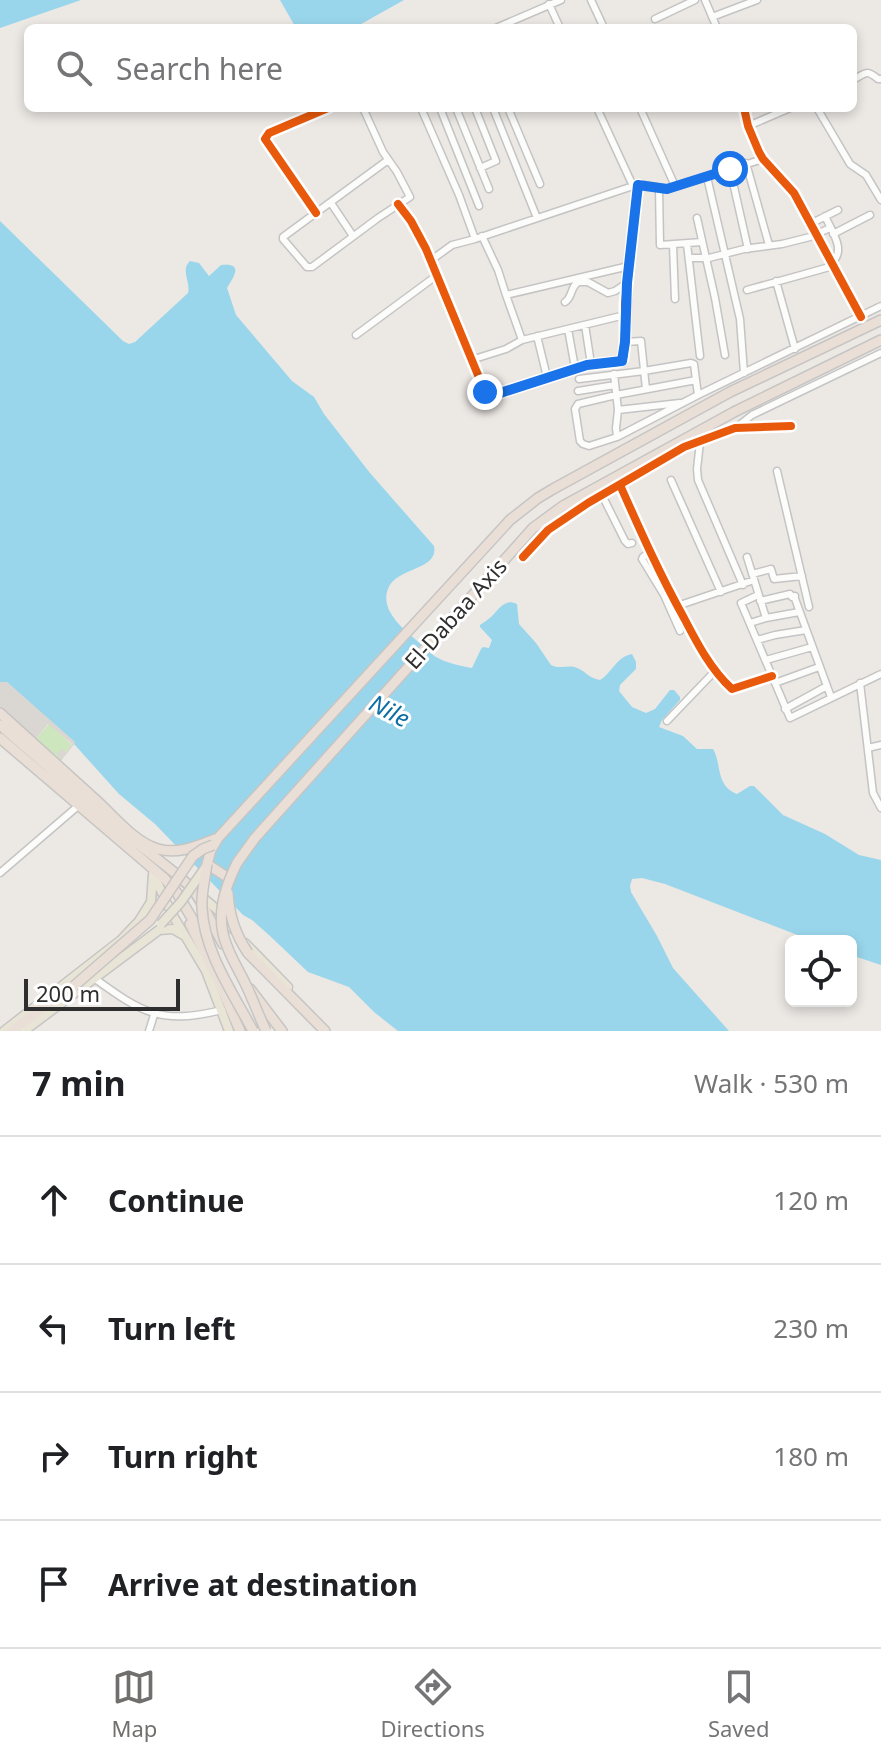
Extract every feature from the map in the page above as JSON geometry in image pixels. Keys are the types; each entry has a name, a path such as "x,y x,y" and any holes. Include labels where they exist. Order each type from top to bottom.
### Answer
{"highway":[{"name":"El-Dabaa Axis","path":"11,1031 74,986 150,920 193,856 216,842 499,531 522,510 553,489 730,392 881,320"},
{"name":"El-Dabaa Axis","path":"263,1031 246,984 226,945 221,926 222,907 230,879 242,854 255,838 533,528 563,506 734,412 881,340"},
{"path":"0,713 120,822 150,845 174,851 216,842"},
{"path":"0,725 193,889 215,926 263,1031"},
{"path":"0,738 165,879 188,909 228,981 250,1031"},
{"path":"216,842 207,864 202,900 205,931 250,1031"},
{"path":"207,864 230,879 229,907 235,931 248,953 326,1030"},
{"path":"165,879 168,890 218,980 240,1031"},
{"path":"246,984 282,1031"}],"main road":[{"path":"18,1031 161,924 181,902 207,864"},
{"path":"152,870 172,914 206,971 229,1031"},
{"path":"4,1031 121,940 139,921 151,902 152,870"},
{"path":"193,889 221,913 242,940 326,1030"},
{"path":"24,1031 159,930 173,929 185,936"}],"street":[{"path":"505,24 561,0"},
{"path":"591,0 602,24"},
{"path":"655,19 695,0"},
{"path":"705,0 715,24"},
{"path":"712,17 757,0"},
{"path":"549,4 558,24"},
{"path":"857,78 868,72 878,78"},
{"path":"316,213 265,139 269,133 319,112"},
{"path":"365,112 388,160 411,195 312,267 307,267 282,239 388,160"},
{"path":"423,112 478,238 498,270 522,340"},
{"path":"442,112 479,206"},
{"path":"458,112 489,189"},
{"path":"477,112 496,161 480,168"},
{"path":"495,112 537,218"},
{"path":"510,112 540,184"},
{"path":"398,204 416,230 489,396 575,368 620,362 625,342 635,186 599,112"},
{"path":"642,112 675,186"},
{"path":"745,112 763,159 794,193 861,317"},
{"path":"748,126 781,112"},
{"path":"819,112 850,164 868,176 881,200"},
{"path":"430,261 452,245 635,186 667,189 763,159"},
{"path":"746,163 769,245"},
{"path":"730,169 748,249"},
{"path":"707,177 740,319 744,373"},
{"path":"659,188 659,243 662,246 702,242"},
{"path":"331,203 353,236"},
{"path":"810,224 838,210"},
{"path":"689,258 706,258 782,244 832,231 870,215"},
{"path":"747,290 832,265 839,253 825,216"},
{"path":"697,218 725,355"},
{"path":"687,244 700,356"},
{"path":"673,245 675,299"},
{"path":"506,295 629,266"},
{"path":"356,335 436,276"},
{"path":"776,281 795,349"},
{"path":"565,302 572,287 579,282 588,282 608,293 627,283"},
{"path":"696,380 578,404 575,409 582,443 595,445 617,437 881,306"},
{"path":"471,360 506,349 522,340 625,315"},
{"path":"585,325 591,364"},
{"path":"568,329 575,368"},
{"path":"537,336 547,377"},
{"path":"625,342 640,340 646,389"},
{"path":"523,557 548,530 684,447 735,428 752,415 881,353"},
{"path":"613,362 618,410 617,437"},
{"path":"579,379 691,363 694,364 698,395"},
{"path":"578,391 615,385"},
{"path":"618,410 684,403"},
{"path":"735,428 791,426"},
{"path":"700,442 698,480 743,585"},
{"path":"777,471 809,607"},
{"path":"671,480 721,592"},
{"path":"620,485 696,642 715,671 732,689 819,667"},
{"path":"602,495 625,541 632,543"},
{"path":"650,552 642,559 664,595 680,631"},
{"path":"747,557 766,618"},
{"path":"677,606 743,585 771,569 774,579 802,576"},
{"path":"806,593 741,603 788,717 794,718 881,674"},
{"path":"794,596 831,697"},
{"path":"750,623 799,612"},
{"path":"757,640 806,630"},
{"path":"766,660 812,647"},
{"path":"667,721 715,671"},
{"path":"860,683 872,784 881,808"},
{"path":"785,709 827,686"},
{"path":"855,731 865,727"},
{"path":"868,748 881,745"},
{"path":"872,784 881,783"},
{"path":"0,873 78,806"},
{"path":"94,978 124,1000 154,1015 188,1016 222,1010"},
{"path":"149,1031 154,1015"}],"green space":[{"path":"49,724 72,745 65,753 56,754 62,759 60,761 35,740"}],"shaded area":[{"path":"0,682 7,682 76,742 60,762 43,747 60,761 56,754 61,749 66,752 72,744 48,724 35,740 0,708"}],"water":[{"path":"0,0 81,0 0,28"},
{"path":"280,0 404,0 361,24 294,24"},
{"name":"Nile","path":"0,221 129,344 135,342 188,293 186,268 190,261 199,263 209,276 221,265 233,266 235,272 227,288 236,315 292,381 314,397 370,473 434,546 430,560 399,577 388,589 387,606 402,628 436,657 472,668 481,649 489,648 492,640 480,625 503,605 513,602 517,604 519,624 551,665 574,667 600,680 622,658 632,654 636,669 620,685 619,691 632,707 646,713 655,709 670,690 674,690 680,700 659,727 683,736 697,749 713,749 722,780 730,790 737,794 754,786 783,815 825,834 859,855 881,860 881,965 857,957 857,935 797,935 665,884 642,878 632,879 631,892 673,968 729,1031 398,1031 349,987 308,972 243,915 155,824 119,794 75,742 7,682 0,682"}],"cycle path":[{"path":"316,213 265,139 269,133 319,112"},
{"path":"745,112 759,152 794,193 861,317"},
{"path":"398,204 426,249 485,392 491,396 587,365 623,359 625,304 638,185"},
{"path":"523,557 548,530 684,447 735,428 791,426"},
{"path":"620,485 667,585 717,673 732,689 772,676"}],"route":[{"path":"485,392 491,396 587,365 622,361 638,185 667,189 730,169"}]}
